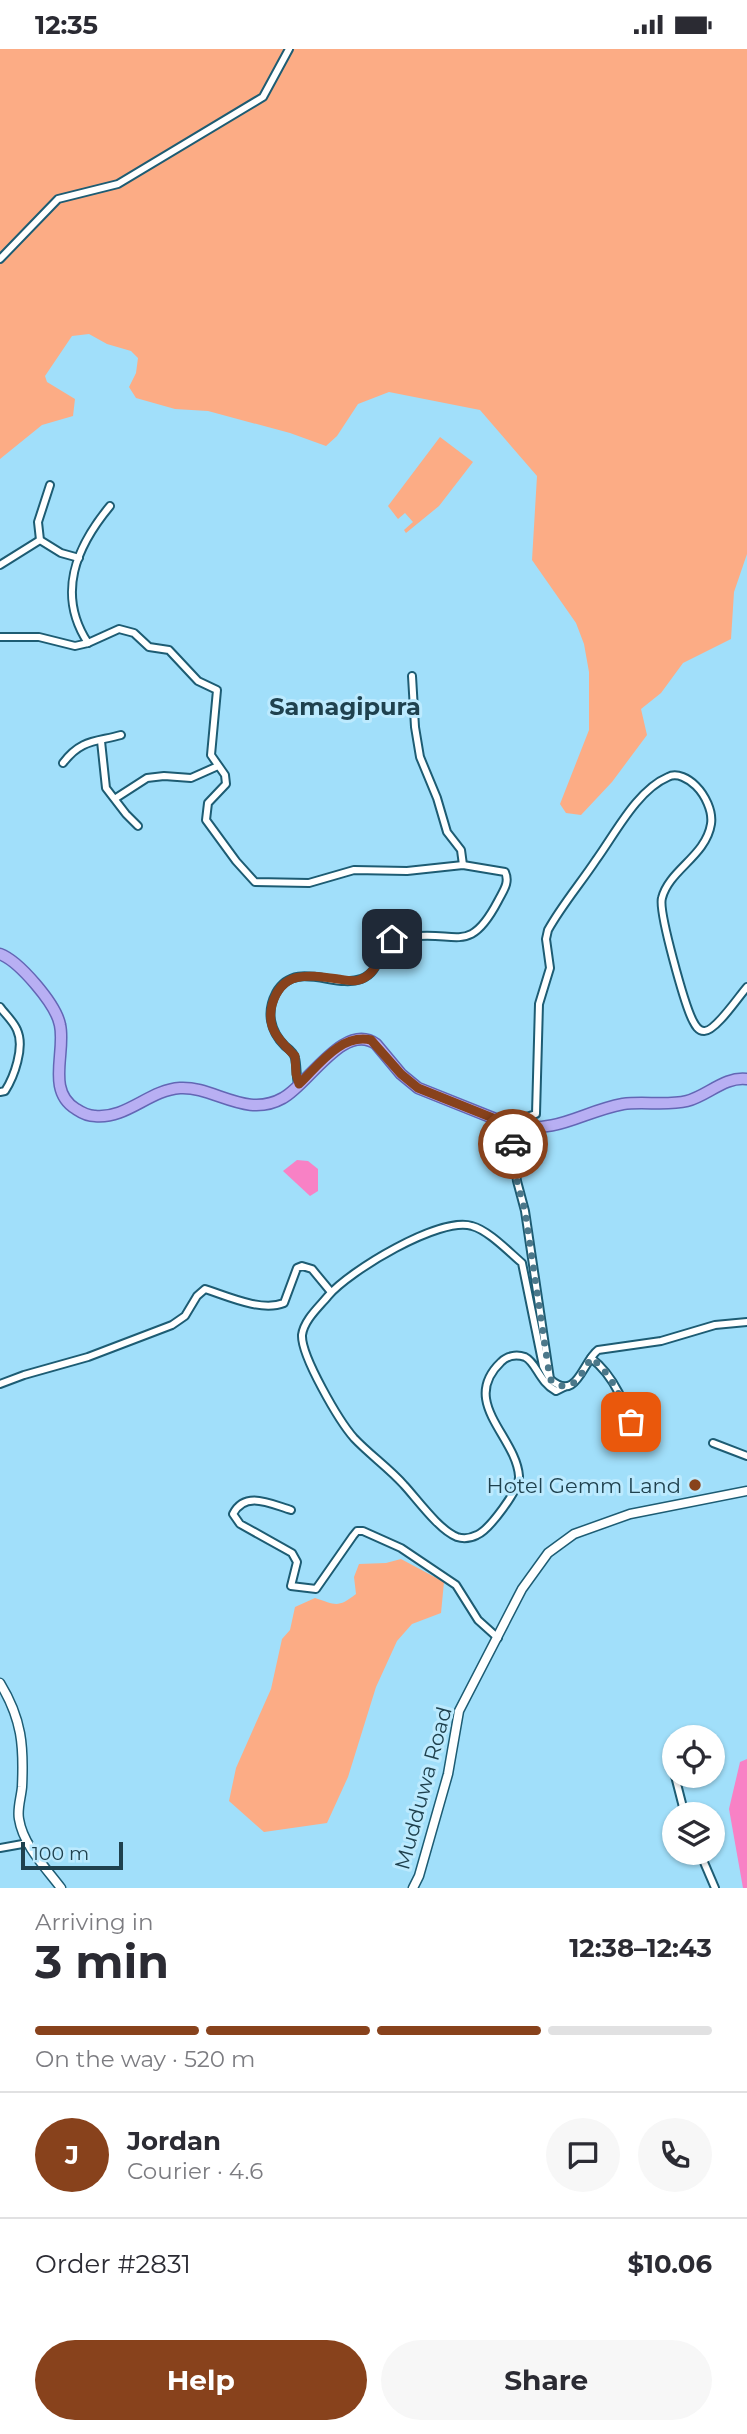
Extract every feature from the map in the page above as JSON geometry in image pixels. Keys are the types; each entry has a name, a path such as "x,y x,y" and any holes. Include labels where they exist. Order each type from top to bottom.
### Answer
{"main road":[{"path":"0,954 22,968 56,1013 62,1032 59,1077 61,1089 72,1107 94,1117 117,1113 158,1092 181,1088 247,1105 267,1104 289,1094 343,1044 358,1038 376,1044 401,1074 418,1088 514,1126 554,1127 622,1104 687,1101 731,1081 747,1079"}],"street":[{"path":"0,259 58,199 118,184 263,97 289,49"},
{"path":"40,540 38,522 50,485"},
{"path":"88,643 80,631 71,607 72,576 94,525 110,506"},
{"path":"40,540 61,553 79,558"},
{"path":"0,565 40,540"},
{"path":"0,637 39,638 75,646 119,629 134,633 149,647 169,650 198,681 217,690 211,755 225,775 226,785 208,803 206,820 255,882 309,883 354,870 407,871 463,865 505,872 507,884 491,915 477,931 463,938 425,934 392,939 385,945 372,972 360,980 294,977 283,984 275,995 270,1014 272,1029 276,1037 295,1056 299,1084"},
{"path":"412,676 415,727 421,757 447,832 461,850 463,865"},
{"path":"63,762 90,740 101,741 121,735"},
{"path":"101,741 106,788 138,826"},
{"path":"116,798 147,778 191,778 218,766"},
{"path":"550,1379 525,1211 513,1151 516,1120 536,1114 539,1004 550,968 546,939 548,930 598,859 621,820 653,786 670,775 678,775 695,785 711,813 711,825 703,846 665,889 661,904 692,1021 698,1029 712,1029 747,986"},
{"path":"0,1007 18,1031 20,1042 14,1075 5,1091 0,1093"},
{"path":"564,1387 558,1386 550,1379 543,1366 522,1263 473,1226 448,1226 379,1257 331,1292 309,1319 303,1331 305,1352 333,1407 354,1437 397,1477 444,1529 456,1537 466,1538 478,1535 486,1528 513,1493 519,1480 516,1464 492,1420 487,1403 486,1383 491,1371 507,1357 522,1356 529,1360 545,1385 556,1391 579,1380 597,1350 661,1341 715,1325 747,1322"},
{"path":"0,1384 88,1357 172,1325 186,1316 197,1296 205,1289 252,1303 276,1306 284,1303 297,1268 302,1265 312,1269 331,1292"},
{"path":"591,1358 602,1367 615,1387 636,1435"},
{"path":"713,1443 747,1456"},
{"name":"Mudduwa Road","path":"412,1888 419,1876 448,1774 459,1711 522,1589 548,1553 574,1534 630,1514 747,1491"},
{"path":"291,1510 253,1499 237,1506 233,1514 240,1524 292,1553 296,1562 291,1586 316,1589 357,1531 363,1531 401,1548 456,1585 478,1620 498,1638"},
{"path":"0,1683 15,1710 22,1734 19,1821 28,1843 61,1888"},
{"path":"0,1848 28,1843"},
{"path":"705,1865 715,1888"}],"shaded area":[{"path":"0,49 747,49 747,554 734,592 731,639 683,663 661,693 641,709 647,735 612,782 581,815 566,813 560,804 589,730 589,672 584,644 576,623 532,560 537,476 480,410 389,392 358,404 337,436 326,446 290,433 208,411 175,409 136,398 129,387 136,373 138,358 131,351 107,344 89,334 72,336 45,376 47,382 75,399 73,416 42,425 0,459"},
{"path":"440,437 473,462 439,506 406,533 404,530 413,522 405,513 398,519 388,506"},
{"path":"297,1160 308,1161 318,1169 318,1191 310,1196 283,1171"},
{"path":"401,1559 444,1582 441,1613 412,1624 397,1641 376,1687 348,1777 327,1823 264,1832 229,1801 236,1768 271,1689 282,1639 290,1630 295,1607 315,1598 332,1604 345,1602 356,1594 354,1577 359,1564 386,1563"},
{"path":"747,1759 747,1888 743,1888 729,1809 740,1762"}],"way so far":[{"path":"513,1144 550,1379 558,1386 564,1387 579,1380 591,1358 602,1367 615,1387 631,1422"}],"place":[{"name":"Hotel Gemm Land","path":"695,1485"}],"district":[{"name":"Samagipura","path":"345,706"}],"route":[{"path":"392,939 385,945 372,972 360,980 294,977 283,984 275,995 270,1014 272,1029 276,1037 295,1056 299,1084 349,1040 371,1040 401,1074 418,1088 513,1126 513,1144"}]}
